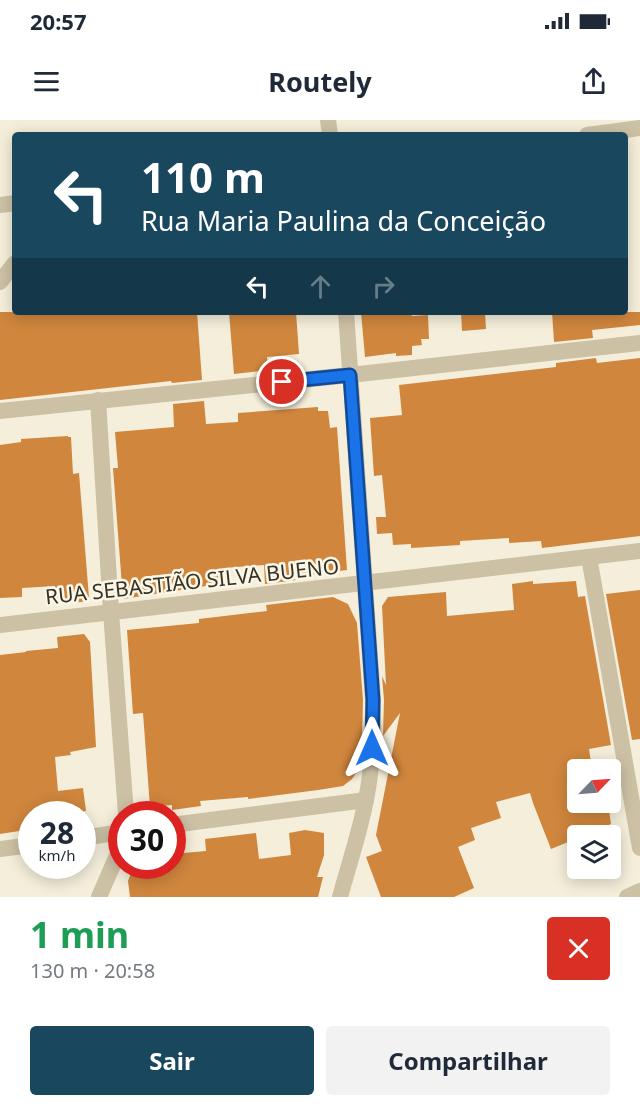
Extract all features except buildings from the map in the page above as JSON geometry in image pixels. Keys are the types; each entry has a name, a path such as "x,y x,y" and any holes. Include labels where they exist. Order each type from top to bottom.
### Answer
{"street":[{"path":"610,132 640,128"},
{"path":"0,282 12,267"},
{"path":"340,897 366,800 372,748 373,700 346,315"},
{"path":"0,411 640,343"},
{"path":"98,400 125,801"},
{"name":"RUA SEBASTIÃO SILVA BUENO","path":"0,625 640,551"},
{"path":"589,557 640,848"},
{"path":"186,823 366,800"},
{"path":"0,849 18,847"},
{"path":"99,897 108,876"},
{"path":"627,897 640,891"}],"route":[{"path":"282,382 350,375 373,700 372,748"}]}
